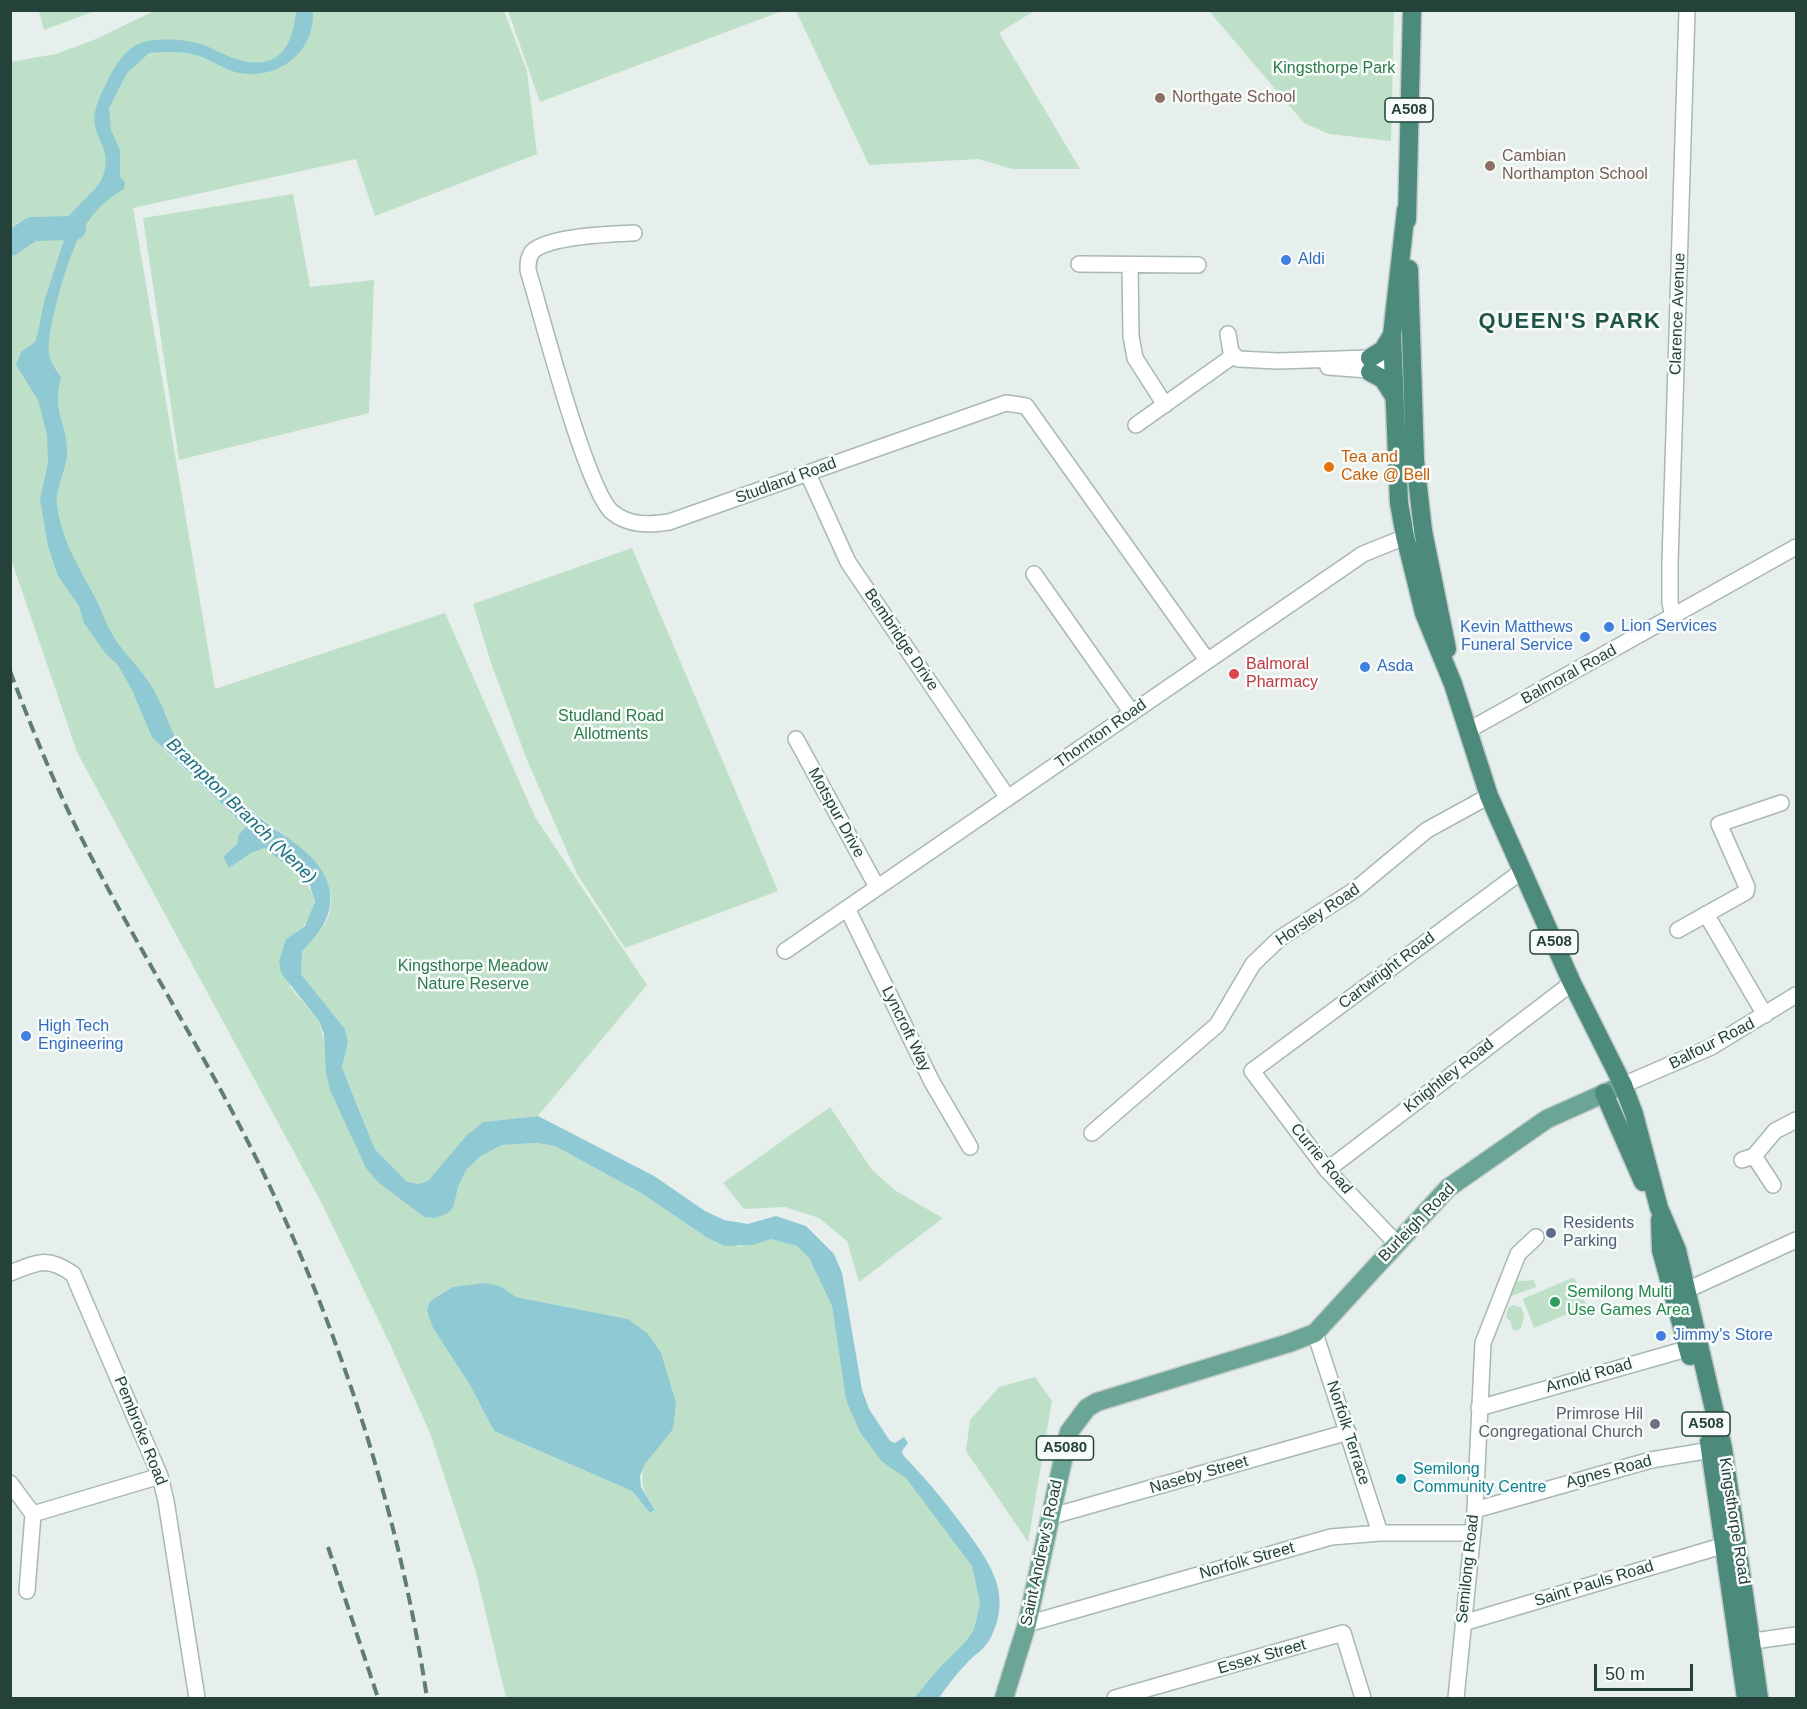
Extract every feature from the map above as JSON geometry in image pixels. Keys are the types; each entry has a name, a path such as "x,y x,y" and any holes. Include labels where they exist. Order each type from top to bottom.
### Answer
{"highway":[{"name":"A508","path":"1412,10 1406,210 1413,421 1423,531 1453,684 1489,796 1572,983 1623,1085"},
{"name":"A508","path":"1406,210 1392,335 1399,503 1424,613 1453,684"},
{"path":"1410,330 1402,343 1402,365 1394,369 1412,390"},
{"path":"1392,335 1370,365 1383,378 1395,398"},
{"path":"1405,536 1410,526 1412,512 1410,440 1413,421"},
{"name":"Kingsthorpe Road","path":"1623,1085 1634,1114 1659,1208 1661,1250 1694,1346 1723,1448 1745,1642 1741,1663 1746,1698"},
{"name":"Kingsthorpe Road","path":"1604,1093 1642,1179 1659,1208 1677,1250 1687,1290 1725,1545 1759,1698"}],"main road":[{"name":"Burleigh Road","path":"1289,1343 1315,1333 1396,1242 1448,1188 1547,1119 1623,1085"},
{"name":"Saint Andrew's Road","path":"1004,1698 1027,1624 1069,1432 1087,1408 1097,1402 1289,1343"}],"street":[{"name":"Clarence Avenue","path":"1673,618 1670,602 1670,562 1687,10"},
{"name":"Studland Road","path":"634,233 586,235 537,248 528,261 528,270 592,479 611,511 622,518 649,525 669,522 1006,403 1026,406 1207,660"},
{"path":"1080,264 1198,265"},
{"path":"1131,265 1131,336 1135,358 1165,405"},
{"path":"1228,334 1233,356"},
{"path":"1136,425 1233,356"},
{"path":"1233,356 1245,360 1370,365 1394,369"},
{"name":"Bembridge Drive","path":"808,474 848,562 1008,798"},
{"name":"Thornton Road","path":"785,951 1363,554 1423,531"},
{"name":"Balmoral Road","path":"1467,731 1797,548"},
{"path":"1034,574 1132,713"},
{"name":"Motspur Drive","path":"796,739 877,887"},
{"name":"Horsley Road","path":"1092,1132 1216,1025 1253,964 1279,939 1356,889 1427,830 1489,796"},
{"path":"1678,930 1746,892 1746,886 1719,824 1781,803"},
{"name":"Cartwright Road","path":"1252,1071 1522,871"},
{"name":"Lyncroft Way","path":"847,908 932,1082 970,1147"},
{"path":"1706,914 1765,1016"},
{"name":"Knightley Road","path":"1327,1170 1572,983"},
{"name":"Balfour Road","path":"1623,1085 1711,1047 1797,995"},
{"name":"Currie Road","path":"1252,1071 1327,1170 1396,1242"},
{"path":"1773,1185 1748,1158 1775,1131 1797,1120"},
{"name":"Semilong Road","path":"1456,1698 1475,1510 1483,1343 1518,1254 1536,1237"},
{"path":"1687,1290 1797,1240"},
{"name":"Pembroke Road","path":"10,1273 37,1262 56,1263 73,1274 160,1476 197,1698"},
{"name":"Norfolk Terrace","path":"1315,1333 1380,1533"},
{"name":"Arnold Road","path":"1479,1408 1694,1346"},
{"name":"Naseby Street","path":"1049,1517 1348,1432"},
{"name":"Agnes Road","path":"1475,1510 1651,1460 1711,1450"},
{"path":"33,1514 160,1476"},
{"path":"10,1483 33,1514 27,1591"},
{"name":"Norfolk Street","path":"1027,1624 1331,1537 1380,1533 1472,1533"},
{"name":"Saint Pauls Road","path":"1463,1623 1725,1545"},
{"name":"Essex Street","path":"1115,1698 1343,1633 1363,1698"},
{"path":"1745,1642 1797,1635"}],"green space":[{"path":"42,10 95,11 44,30 39,12"},
{"path":"508,10 782,11 540,102"},
{"name":"Kingsthorpe Meadow Nature Reserve","path":"154,11 504,11 527,71 537,154 375,216 356,159 133,208 215,689 445,613 535,817 647,985 538,1116 483,1122 428,1181 418,1184 406,1181 375,1149 342,1067 348,1042 345,1029 301,974 302,951 324,925 330,909 330,892 325,878 315,864 288,838 230,794 202,768 185,749 165,718 163,749 246,827 238,843 223,857 229,868 251,853 265,848 291,868 310,890 314,902 312,914 303,926 286,939 290,987 319,1021 327,1051 326,1073 379,1183 424,1217 454,1206 458,1187 466,1170 481,1156 502,1145 537,1143 555,1146 641,1193 706,1237 739,1247 771,1239 785,1241 797,1246 809,1258 832,1306 846,1400 882,1462 906,1477 972,1565 980,1603 974,1629 966,1641 914,1698 506,1698 476,1572 430,1433 390,1344 321,1202 77,752 11,559 10,62 56,54 96,39","holes":["502,1287 516,1297 628,1319 645,1464 642,1483 655,1509 650,1513 632,1491 494,1431 470,1385 433,1328 430,1301 440,1295"]},
{"path":"796,11 1034,11 999,33 1080,169 1012,169 979,159 869,165"},
{"name":"Kingsthorpe Park","path":"1209,11 1394,11 1391,141 1329,134 1304,123"},
{"path":"293,194 310,287 374,280 369,413 179,460 143,218"},
{"name":"Studland Road Allotments","path":"632,548 778,891 625,948 577,874 527,760 492,666 473,604"},
{"path":"830,1107 872,1170 896,1191 943,1218 859,1282 847,1241 819,1218 785,1207 744,1209 723,1183"},
{"name":"Semilong Multi Use Games Area","path":"1574,1277 1587,1306 1534,1328 1523,1299"},
{"path":"1534,1280 1536,1287 1505,1298 1510,1282"},
{"path":"1513,1305 1522,1308 1524,1317 1521,1328 1517,1331 1512,1329 1511,1322 1506,1317 1508,1308"},
{"path":"1035,1377 1052,1401 1028,1542 966,1451 970,1420 999,1387"}],"water":[{"name":"Brampton Branch (Nene)","path":"296,11 313,11 312,26 301,50 281,67 254,74 239,73 191,54 149,53 127,73 109,108 111,130 120,150 120,177 125,182 124,189 111,197 95,213 77,241 60,290 49,341 50,359 61,377 58,407 66,438 67,455 58,490 57,505 67,543 110,630 150,684 183,749 227,792 305,851 317,864 328,882 330,904 328,915 318,934 302,951 301,974 345,1029 348,1042 342,1067 357,1105 375,1149 406,1181 418,1184 428,1181 467,1135 483,1122 538,1116 654,1176 705,1211 724,1220 748,1224 776,1216 806,1226 834,1254 842,1273 862,1390 869,1409 890,1441 895,1443 904,1437 908,1443 902,1451 903,1455 946,1504 980,1549 999,1591 1000,1606 997,1622 990,1639 939,1698 914,1698 966,1641 974,1629 980,1603 972,1566 906,1478 882,1462 860,1432 846,1400 832,1306 809,1258 797,1246 771,1239 752,1245 725,1246 706,1237 641,1193 555,1146 537,1143 502,1145 481,1156 466,1170 458,1187 454,1206 448,1213 435,1218 424,1217 379,1183 366,1168 331,1092 326,1073 324,1034 319,1021 281,973 279,962 286,939 305,926 315,902 309,883 265,848 251,853 229,868 223,857 238,843 238,836 246,827 152,737 132,690 118,665 106,654 84,623 79,606 58,576 48,546 40,499 48,463 47,435 38,400 16,365 21,352 35,342 44,302 64,240 63,230 66,222 94,190 104,173 105,153 94,121 100,95 122,57 132,47 144,42 187,41 201,44 237,60 256,63 267,61 283,51 288,43"},
{"path":"486,1283 502,1287 516,1297 628,1319 648,1334 661,1353 676,1403 673,1429 645,1464 640,1476 641,1487 655,1510 650,1513 632,1491 494,1431 470,1385 433,1328 427,1311 430,1301 453,1287"}],"waterway":[{"path":"10,244 32,229 74,228"}],"railway":[{"path":"10,671 44,757 73,820 130,929 227,1102 272,1191 299,1252 347,1376 368,1439 402,1568 427,1698"},
{"path":"328,1547 378,1698"}],"place":[{"name":"Northgate School","path":"1160,98"},
{"name":"Cambian Northampton School","path":"1490,166"},
{"name":"Aldi","path":"1286,260"},
{"name":"Tea and Cake @ Bell","path":"1329,467"},
{"name":"Lion Services","path":"1609,627"},
{"name":"Kevin Matthews Funeral Service","path":"1585,637"},
{"name":"Asda","path":"1365,667"},
{"name":"Balmoral Pharmacy","path":"1234,674"},
{"name":"High Tech Engineering","path":"26,1036"},
{"name":"Residents Parking","path":"1551,1233"},
{"name":"Semilong Multi Use Games Area","path":"1555,1302"},
{"name":"Jimmy's Store","path":"1661,1336"},
{"name":"Primrose Hil Congregational Church","path":"1655,1424"},
{"name":"Semilong Community Centre","path":"1401,1479"}],"district":[{"name":"QUEEN'S PARK","path":"1570,322"}]}
